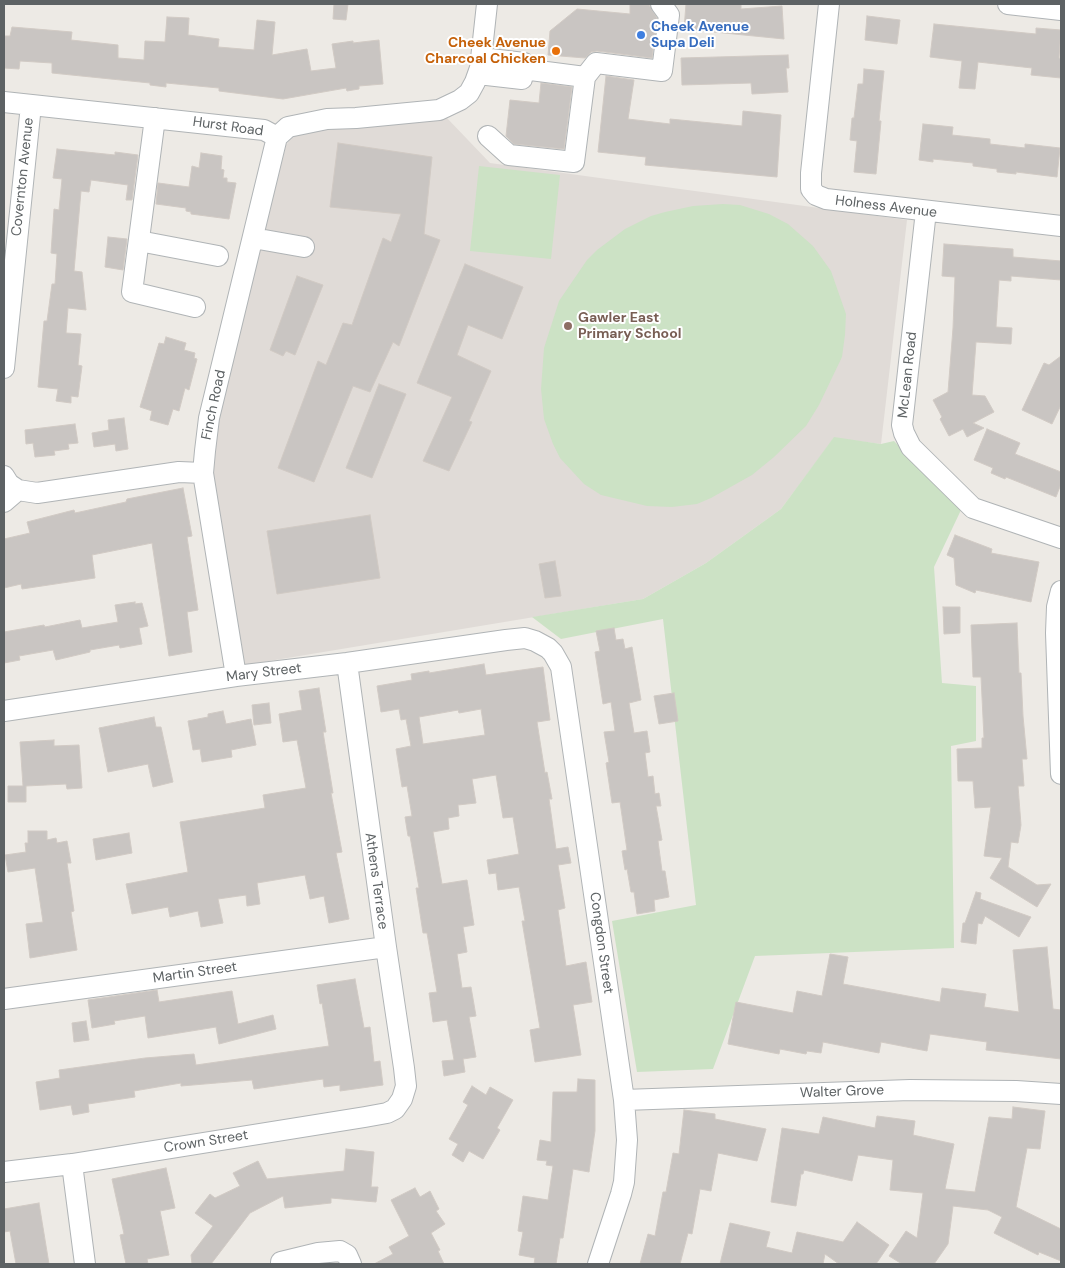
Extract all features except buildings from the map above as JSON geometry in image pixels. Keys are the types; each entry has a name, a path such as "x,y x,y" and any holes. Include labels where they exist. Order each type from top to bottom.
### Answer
{"street":[{"name":"Hurst Road","path":"4,102 264,130 277,138 288,127 327,119 439,110 451,106 469,92 480,66 488,4"},
{"path":"488,136 509,155 574,162 585,77 596,63 662,71 669,15 661,4"},
{"name":"Holness Avenue","path":"830,4 812,156 811,189 816,195 826,199 926,212 1061,226"},
{"path":"1008,4 1061,10"},
{"path":"480,66 585,77"},
{"name":"Covernton Avenue","path":"4,368 31,105"},
{"path":"155,118 132,292 195,307"},
{"name":"Finch Road","path":"236,676 203,473 209,418 277,138"},
{"name":"McLean Road","path":"926,212 902,425 904,433 911,447 973,508 1061,538"},
{"path":"253,238 304,247"},
{"path":"138,241 218,256"},
{"path":"8,489 37,493 179,472 203,473"},
{"path":"1061,591 1057,606 1056,632 1061,774"},
{"name":"Mary Street","path":"4,711 236,676 347,663 526,638"},
{"name":"Congdon Street","path":"526,638 535,640 548,648 561,667 624,1100 627,1140 624,1182 616,1213 598,1264"},
{"name":"Athens Terrace","path":"347,663 404,1068 406,1086 402,1099"},
{"name":"Martin Street","path":"4,999 386,947"},
{"name":"Walter Grove","path":"624,1100 910,1090 1016,1091 1061,1094"},
{"name":"Crown Street","path":"4,1172 72,1164 365,1117 387,1112 395,1108 402,1099"},
{"path":"4,1162 4,1172"},
{"path":"72,1164 85,1264"},
{"path":"282,1262 318,1253 340,1251 347,1255 351,1264"}],"shaded area":[{"name":"Gawler East Primary School","path":"446,117 490,163 907,220 881,444 834,438 781,509 706,563 643,599 245,665 212,475 215,433 286,145 296,133"}],"green space":[{"path":"479,166 560,175 551,259 470,251"},
{"path":"740,205 769,214 788,224 813,246 831,271 846,314 842,357 819,405 806,426 752,475 697,504 672,507 647,506 601,495 584,484 560,458 544,419 541,389 544,348 559,301 587,260 625,229 651,216 665,212 693,206"},
{"path":"834,437 881,444 894,441 961,510 934,567 942,683 976,686 976,741 951,746 954,948 755,956 713,1069 637,1072 612,921 696,905 663,619 561,639 532,617 643,599 706,563 781,509"}],"place":[{"name":"Cheek Avenue Supa Deli","path":"641,35"},
{"name":"Cheek Avenue Charcoal Chicken","path":"556,51"},
{"name":"Gawler East Primary School","path":"568,326"}]}
